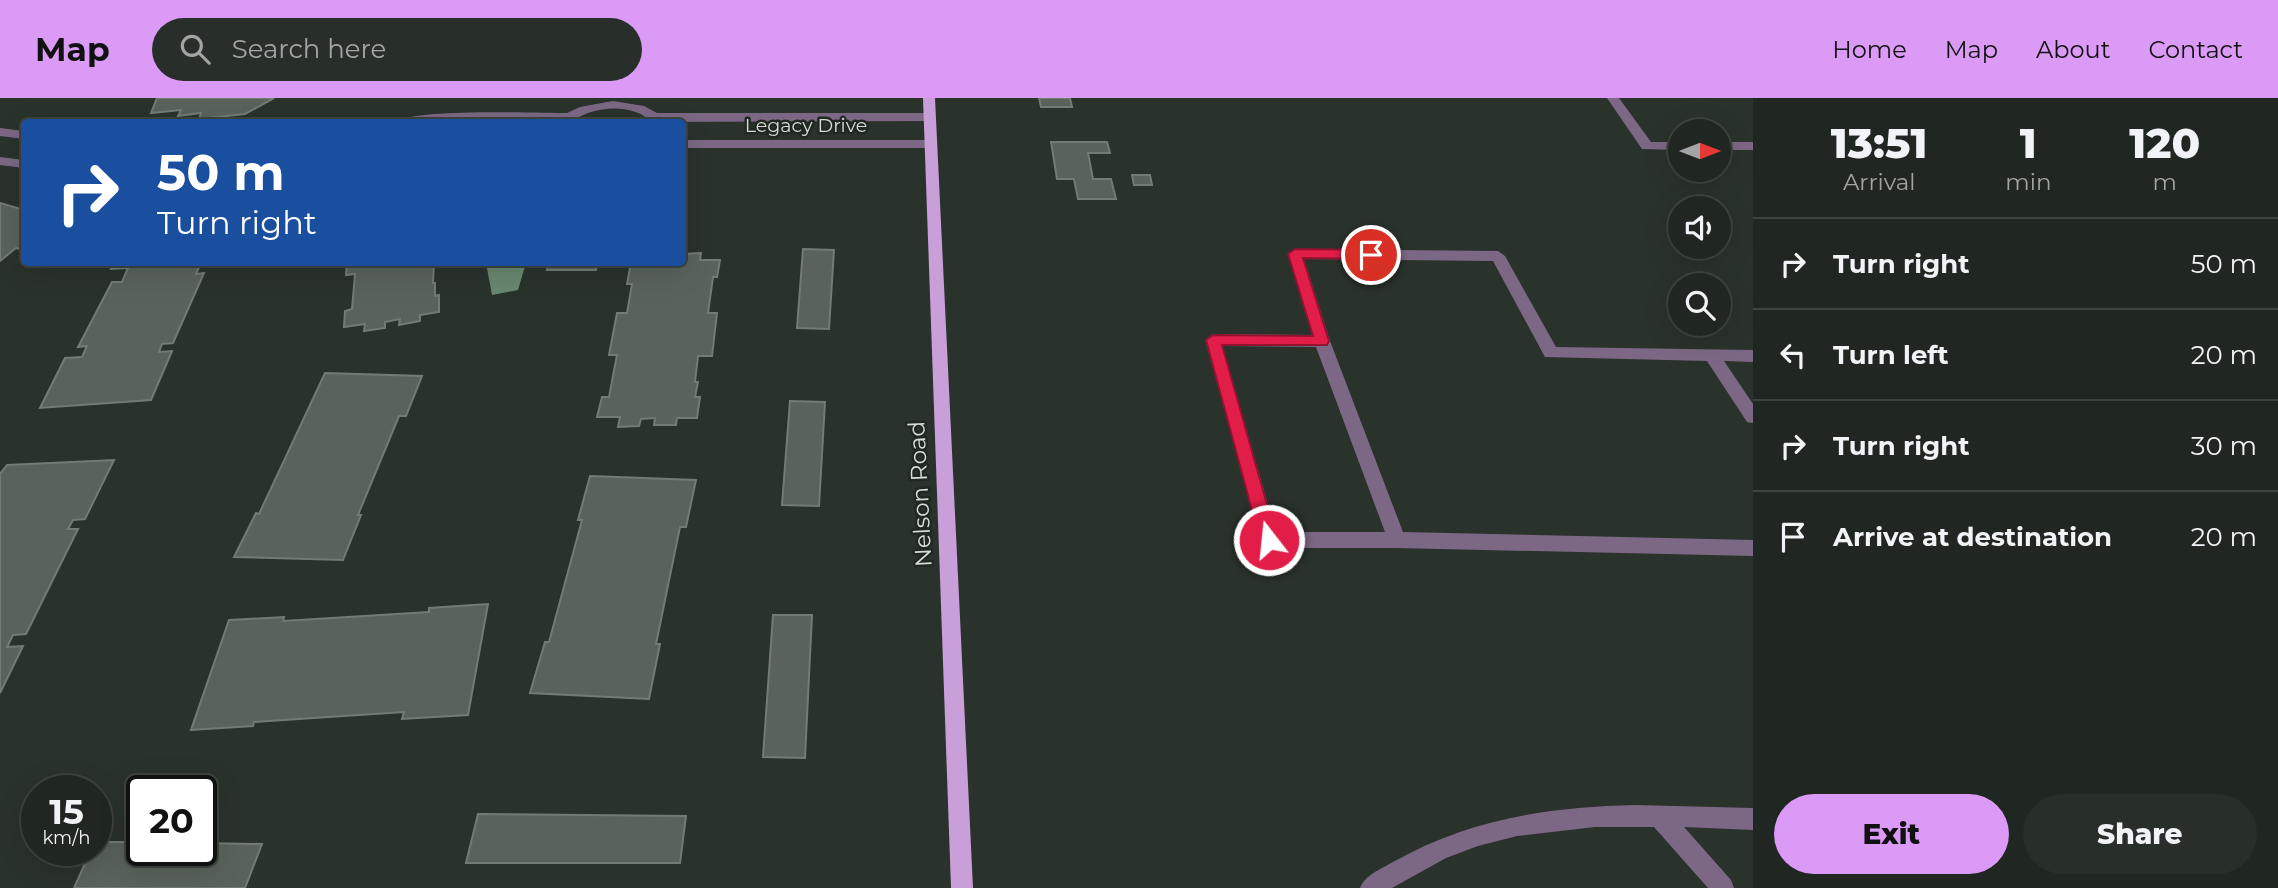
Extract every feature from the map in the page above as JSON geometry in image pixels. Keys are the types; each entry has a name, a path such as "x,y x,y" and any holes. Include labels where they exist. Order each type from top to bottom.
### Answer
{"main road":[{"name":"Nelson Road","path":"929,98 962,888"}],"street":[{"path":"1613,98 1647,146 1668,146"},
{"path":"568,119 589,106 616,102 641,106 657,119"},
{"name":"Legacy Drive","path":"686,120 930,117"},
{"path":"430,119 503,119"},
{"path":"0,132 21,135"},
{"name":"Legacy Drive","path":"686,145 930,144"},
{"path":"1731,146 1753,146"},
{"path":"0,161 21,164"},
{"path":"1397,540 1322,341 1295,254 1498,256 1551,353 1753,356"},
{"path":"1322,341 1213,340 1269,540 1397,540 1753,548"},
{"path":"1712,356 1753,417"},
{"path":"1371,888 1442,848 1474,837 1582,816 1753,819"},
{"path":"1660,817 1723,888"}],"shaded area":[{"path":"487,266 525,266 518,290 492,295"}],"building":[{"path":"157,98 274,98 245,114 199,119 201,113 178,116 181,110 151,113"},
{"path":"1039,98 1070,98 1072,107 1041,107"},
{"path":"1051,142 1107,142 1110,153 1088,153 1093,179 1111,179 1116,199 1078,199 1074,179 1057,179"},
{"path":"1132,175 1150,175 1152,185 1134,185"},
{"path":"0,203 21,209 21,248 16,248 0,261"},
{"path":"803,249 834,250 829,329 797,328"},
{"path":"701,253 700,260 720,260 717,277 713,277 708,313 717,313 712,356 698,356 695,397 700,397 697,418 677,418 676,425 654,425 655,418 641,419 639,426 618,427 620,417 597,417 602,397 609,397 617,355 609,355 617,313 627,313 632,284 627,284 630,266 686,266 686,254"},
{"path":"113,266 209,266 199,267 196,274 204,273 173,343 162,344 159,352 172,351 151,400 40,408 65,358 82,357 87,346 78,347 112,282 122,282 128,268 111,269"},
{"path":"347,266 434,266 433,283 435,296 439,295 439,312 420,315 420,321 399,325 400,319 385,322 385,328 364,331 365,324 344,327 345,311 352,309 355,274 346,275"},
{"path":"548,266 597,266 596,270 547,270"},
{"path":"325,373 422,376 406,416 399,416 358,515 361,515 343,560 234,557 256,513 259,514"},
{"path":"790,401 825,402 819,506 782,505"},
{"path":"114,460 85,519 73,520 68,529 78,529 26,634 13,635 7,647 23,646 0,693 0,474 7,465"},
{"path":"590,476 696,480 686,527 680,527 656,644 660,644 649,699 530,693 545,642 549,642 582,520 578,520"},
{"path":"488,604 468,715 402,719 404,712 254,722 253,726 191,730 229,620 284,617 283,621 429,612 429,608"},
{"path":"773,615 812,615 805,758 763,757"},
{"path":"478,814 686,816 680,863 466,863"},
{"path":"112,842 126,842 126,866 217,866 217,843 262,844 245,888 74,888 84,866 112,866"}],"route":[{"path":"1269,540 1213,340 1322,341 1295,254 1371,255"}]}
